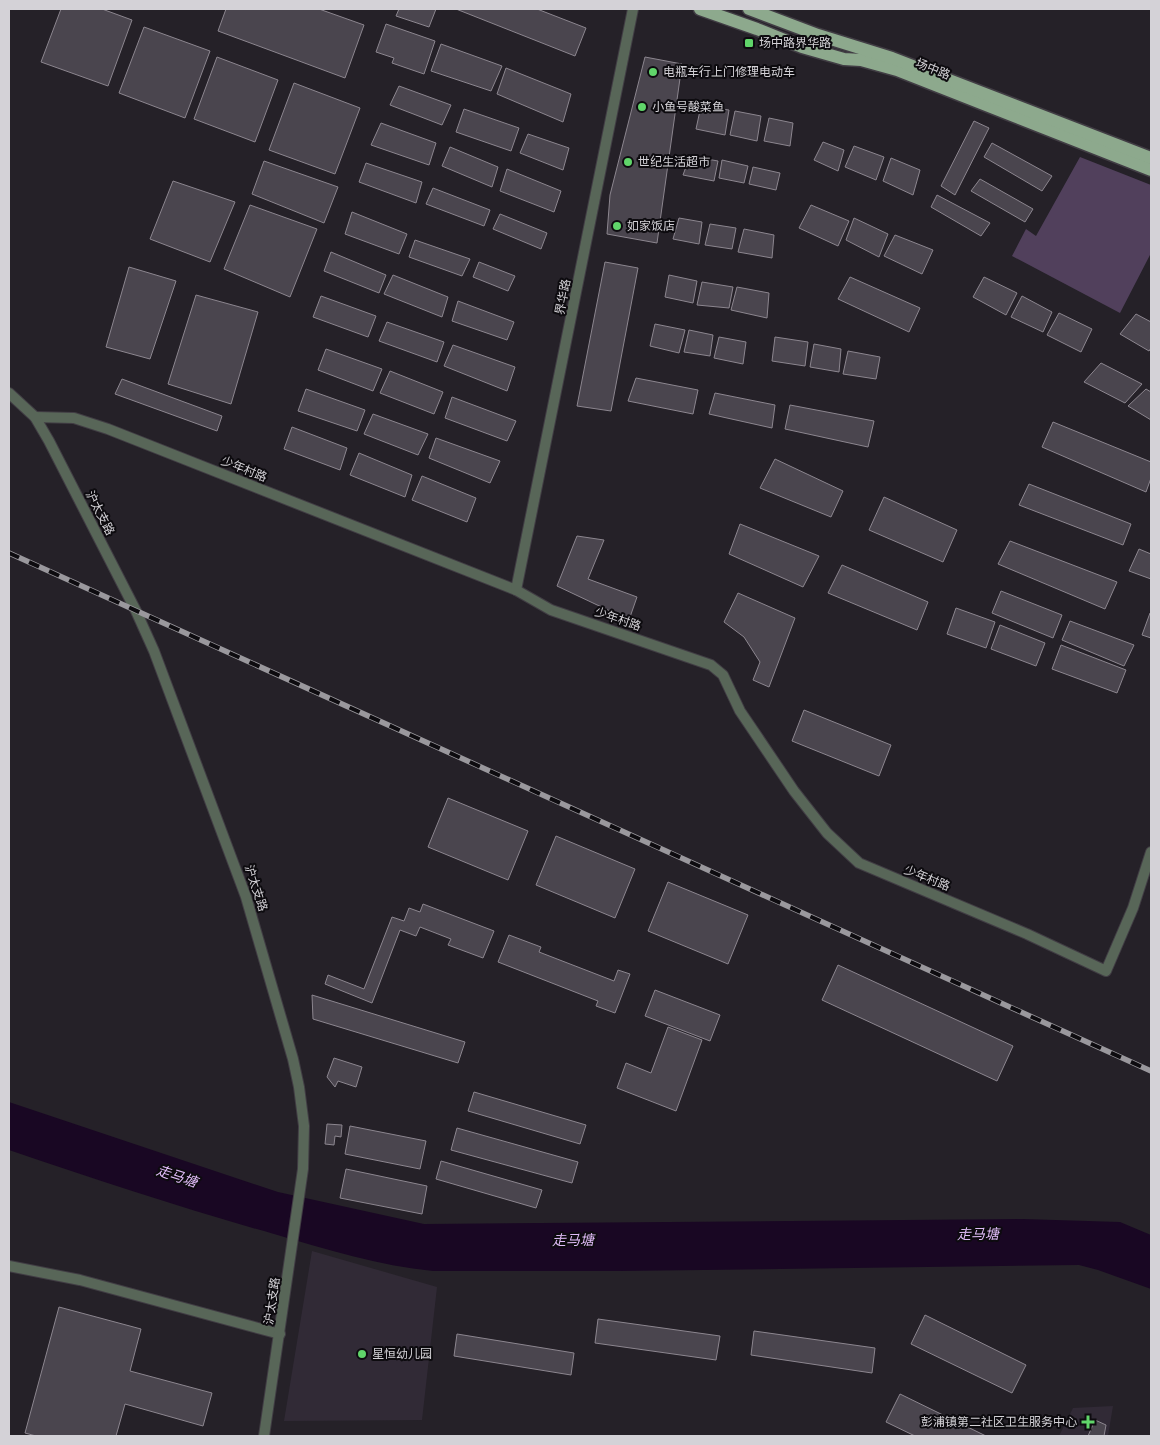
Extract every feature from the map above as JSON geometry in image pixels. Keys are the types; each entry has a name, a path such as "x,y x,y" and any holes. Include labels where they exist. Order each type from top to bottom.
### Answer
{"main road":[{"name":"场中路","path":"700,9 802,47 897,70 1151,170"},
{"name":"场中路","path":"749,9 841,43 892,58 1151,158"}],"street":[{"name":"界华路","path":"516,590 634,9"},
{"name":"沪太支路","path":"9,393 35,417 49,441 147,635 246,897 293,1059 304,1126 301,1191 264,1436"},
{"name":"少年村路","path":"35,417 74,418 108,429 516,590 551,610 704,661 723,675 740,711 794,791 827,833 859,863 1027,934 1106,971 1133,908 1151,852"},
{"path":"9,1266 80,1280 280,1334"}],"shaded area":[{"path":"1080,157 1151,185 1151,253 1120,313 1012,256 1026,229 1036,236"},
{"name":"星恒幼儿园","path":"312,1251 437,1287 422,1420 284,1421"},
{"name":"彭浦镇第二社区卫生服务中心","path":"1113,1406 1108,1436 1059,1436 1073,1408"}],"water":[{"name":"走马塘","path":"9,1102 278,1192 424,1224 1023,1219 1120,1222 1151,1235 1151,1289 1079,1265 621,1271 433,1271 413,1269 353,1256 241,1224 141,1194 9,1150"}],"building":[{"path":"61,9 102,9 132,20 108,86 41,62"},
{"path":"226,9 319,9 364,25 345,78 218,31"},
{"path":"399,9 436,9 429,27 396,16"},
{"path":"456,9 537,9 586,28 575,56"},
{"path":"386,24 435,41 424,74 392,63 394,58 376,52"},
{"path":"144,27 210,51 185,118 119,93"},
{"path":"441,44 502,66 491,91 431,71"},
{"path":"217,57 278,80 255,142 194,119"},
{"path":"645,57 682,64 657,243 607,234 610,195"},
{"path":"506,68 571,94 563,122 497,94"},
{"path":"294,83 360,108 335,174 269,150"},
{"path":"399,86 451,105 442,125 390,105"},
{"path":"701,106 729,110 725,135 696,129"},
{"path":"464,109 519,128 511,151 456,132"},
{"path":"735,111 761,116 757,141 730,135"},
{"path":"769,118 793,123 790,146 764,141"},
{"path":"974,121 989,128 955,195 941,186"},
{"path":"381,123 436,143 429,165 371,145"},
{"path":"528,134 569,148 563,170 520,153"},
{"path":"823,142 844,150 838,171 814,160"},
{"path":"992,143 1052,176 1042,191 984,157"},
{"path":"854,146 884,157 876,180 845,167"},
{"path":"450,147 498,167 492,187 442,166"},
{"path":"690,156 718,161 714,181 683,175"},
{"path":"891,158 920,170 913,195 883,181"},
{"path":"722,160 748,166 744,183 719,178"},
{"path":"264,161 338,187 324,223 252,194"},
{"path":"366,163 422,182 416,203 359,182"},
{"path":"753,167 780,173 776,190 749,184"},
{"path":"507,169 561,191 554,212 500,191"},
{"path":"980,179 1033,209 1025,222 971,191"},
{"path":"173,181 235,202 210,262 150,239"},
{"path":"433,188 490,210 484,226 426,204"},
{"path":"937,195 990,223 981,236 931,207"},
{"path":"250,205 317,229 290,297 224,269"},
{"path":"811,205 849,221 838,246 799,228"},
{"path":"352,212 407,234 399,254 345,234"},
{"path":"500,214 547,233 541,249 493,229"},
{"path":"679,218 702,222 699,244 673,239"},
{"path":"854,218 888,234 879,257 846,240"},
{"path":"710,224 736,228 732,249 705,245"},
{"path":"744,229 774,235 772,258 738,252"},
{"path":"895,235 933,250 922,274 884,256"},
{"path":"415,240 470,259 462,276 409,257"},
{"path":"331,252 386,275 379,293 324,271"},
{"path":"479,262 515,276 508,291 473,277"},
{"path":"605,262 638,268 611,411 577,406"},
{"path":"129,267 176,281 150,359 106,347"},
{"path":"393,275 448,297 442,317 384,294"},
{"path":"669,275 697,281 693,303 665,297"},
{"path":"850,277 920,308 909,332 838,299"},
{"path":"984,277 1017,293 1006,315 973,297"},
{"path":"702,282 733,287 729,308 697,305"},
{"path":"737,287 769,293 767,318 731,310"},
{"path":"196,295 258,312 231,404 168,384"},
{"path":"321,296 376,316 368,337 313,317"},
{"path":"1022,296 1052,312 1043,332 1011,317"},
{"path":"458,301 514,322 507,340 452,321"},
{"path":"1059,313 1092,329 1081,352 1047,335"},
{"path":"1136,314 1151,322 1151,348 1149,351 1120,334"},
{"path":"387,322 444,342 437,362 379,341"},
{"path":"655,324 685,330 679,353 650,346"},
{"path":"689,330 713,335 710,356 684,352"},
{"path":"719,337 746,342 743,364 714,358"},
{"path":"775,337 808,342 805,366 772,361"},
{"path":"814,344 841,349 839,372 810,367"},
{"path":"453,345 515,367 507,391 444,366"},
{"path":"326,349 382,369 373,391 318,370"},
{"path":"848,351 880,357 876,379 843,374"},
{"path":"1101,363 1142,384 1125,403 1084,382"},
{"path":"390,371 443,392 434,414 380,393"},
{"path":"636,378 698,390 693,414 628,401"},
{"path":"122,379 222,416 217,431 115,394"},
{"path":"306,389 365,410 357,431 298,411"},
{"path":"1146,389 1151,392 1151,420 1128,406"},
{"path":"715,393 775,405 772,428 709,414"},
{"path":"452,397 516,421 507,441 445,418"},
{"path":"790,405 874,421 868,447 785,429"},
{"path":"373,414 428,434 418,455 364,434"},
{"path":"1053,422 1151,462 1151,478 1146,492 1042,447"},
{"path":"292,427 347,448 340,470 284,449"},
{"path":"436,438 500,461 490,483 429,458"},
{"path":"359,453 412,475 405,497 350,475"},
{"path":"775,459 843,491 831,517 760,488"},
{"path":"422,476 476,498 467,522 412,500"},
{"path":"1029,484 1131,524 1123,545 1019,505"},
{"path":"884,497 957,530 943,562 869,530"},
{"path":"740,524 819,556 803,587 729,554"},
{"path":"577,536 604,540 588,579 637,597 629,620 557,586"},
{"path":"1010,541 1117,582 1105,609 998,564"},
{"path":"1139,549 1151,554 1151,579 1129,571"},
{"path":"842,565 928,602 917,630 828,593"},
{"path":"1001,591 1062,615 1053,638 992,613"},
{"path":"738,593 795,618 769,687 753,680 760,662 744,637 724,622"},
{"path":"956,608 995,622 986,648 947,634"},
{"path":"1151,614 1151,638 1142,635"},
{"path":"1070,621 1134,645 1124,666 1062,640"},
{"path":"1000,625 1045,643 1036,666 991,649"},
{"path":"1061,645 1126,670 1117,693 1052,669"},
{"path":"804,710 891,745 879,776 792,741"},
{"path":"448,798 528,831 508,880 428,847"},
{"path":"556,836 635,869 615,918 536,885"},
{"path":"668,882 748,915 728,964 648,931"},
{"path":"423,904 494,931 483,958 448,945 451,939 420,927 416,936 400,930 372,1003 325,984 328,975 364,989 392,917 404,921 409,908 420,912"},
{"path":"509,935 541,947 539,952 614,981 618,970 630,974 615,1013 596,1006 598,1001 498,962"},
{"path":"838,965 1013,1046 997,1081 822,1000"},
{"path":"655,990 720,1015 710,1041 645,1016"},
{"path":"312,995 465,1042 458,1063 313,1019"},
{"path":"668,1027 702,1040 676,1111 617,1088 626,1063 651,1073"},
{"path":"334,1058 362,1067 356,1087 338,1081 335,1087 327,1077"},
{"path":"474,1092 586,1125 580,1144 468,1111"},
{"path":"327,1124 342,1125 341,1137 335,1136 334,1145 325,1144"},
{"path":"350,1126 426,1141 420,1169 345,1154"},
{"path":"457,1128 578,1162 572,1183 451,1150"},
{"path":"441,1161 542,1190 536,1208 436,1179"},
{"path":"346,1169 427,1186 422,1214 340,1198"},
{"path":"59,1307 141,1329 130,1371 212,1393 203,1426 125,1404 116,1436 36,1436 25,1433"},
{"path":"925,1315 1026,1365 1012,1393 911,1344"},
{"path":"598,1319 720,1336 716,1360 595,1343"},
{"path":"754,1331 875,1348 872,1373 751,1355"},
{"path":"457,1334 574,1353 571,1375 454,1356"},
{"path":"900,1394 986,1436 915,1436 886,1422"},
{"path":"1095,1420 1106,1425 1104,1436 1088,1436"}],"railway":[{"path":"9,553 1151,1071"}],"place":[{"name":"场中路界华路","path":"749,43"},
{"name":"电瓶车行上门修理电动车","path":"653,72"},
{"name":"小鱼号酸菜鱼","path":"642,107"},
{"name":"世纪生活超市","path":"628,162"},
{"name":"如家饭店","path":"617,226"},
{"name":"星恒幼儿园","path":"362,1354"},
{"name":"彭浦镇第二社区卫生服务中心","path":"1088,1422"}]}
